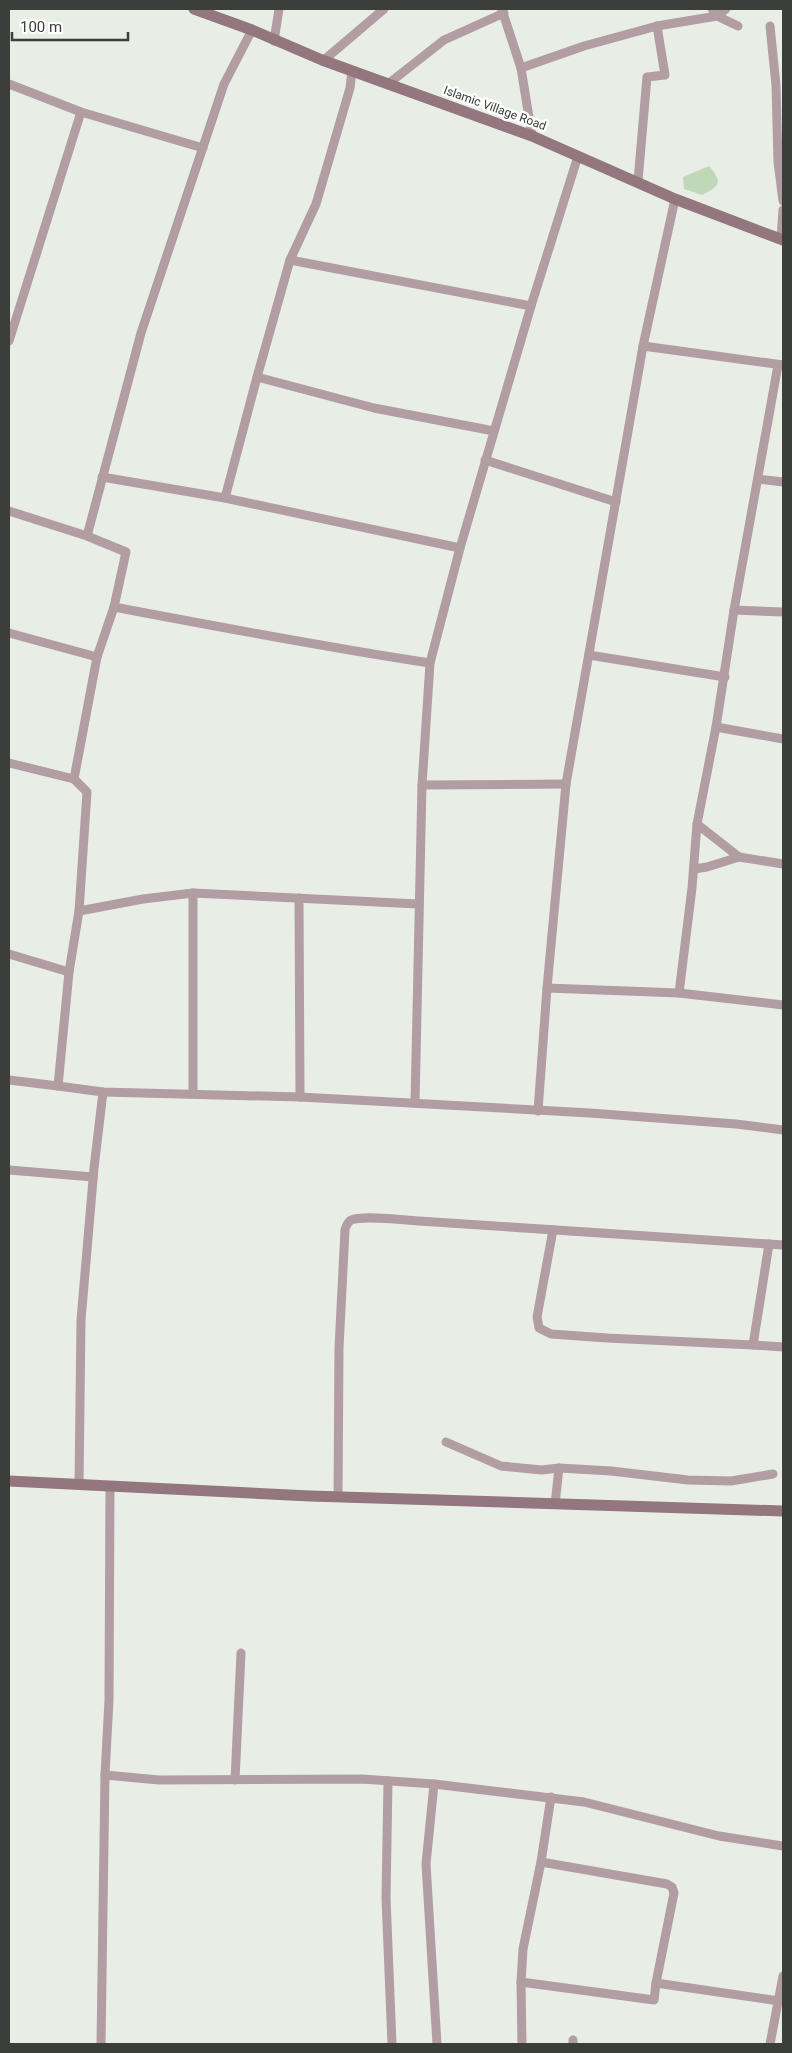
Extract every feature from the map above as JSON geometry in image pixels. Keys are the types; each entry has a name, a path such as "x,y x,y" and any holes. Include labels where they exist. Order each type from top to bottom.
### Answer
{"street":[{"name":"Islamic Village Road","path":"194,9 252,30 274,41 352,71 532,136 675,199 782,239"},
{"path":"274,41 279,9"},
{"path":"324,60 384,9"},
{"path":"521,68 584,46 726,9"},
{"path":"388,84 444,40 503,11 521,68 532,136"},
{"path":"714,12 738,26"},
{"path":"638,182 647,77 665,75 657,26"},
{"path":"770,26 780,84 778,162 783,201"},
{"path":"87,536 141,334 224,84 252,30"},
{"path":"225,498 290,260 316,204 350,88 352,71"},
{"path":"9,84 82,112 203,148"},
{"path":"9,341 82,112"},
{"path":"415,1103 422,785 430,663 460,548 494,431 578,156"},
{"path":"538,1111 547,988 566,784 643,346 675,199"},
{"path":"782,239 783,210"},
{"path":"290,260 531,306"},
{"path":"643,346 781,365 734,610 716,727 697,824 694,869 679,993"},
{"path":"257,377 374,408 494,431"},
{"path":"486,460 616,502"},
{"path":"102,477 225,498 460,548"},
{"path":"758,479 783,482"},
{"path":"9,511 87,536 126,552 114,607 97,657 74,778"},
{"path":"114,607 311,645 430,663"},
{"path":"734,610 783,612"},
{"path":"9,634 97,657"},
{"path":"589,654 724,677"},
{"path":"716,727 783,739"},
{"path":"9,762 74,778 87,792 79,911 69,972 58,1086"},
{"path":"422,785 566,784"},
{"path":"697,824 739,857"},
{"path":"694,869 739,857 783,864"},
{"path":"79,911 144,899 193,893 418,904"},
{"path":"193,893 193,1093"},
{"path":"299,898 300,1097"},
{"path":"9,954 69,972"},
{"path":"547,988 679,993 783,1005"},
{"path":"9,1080 102,1092 193,1093 415,1103 716,1122 783,1130"},
{"path":"79,1485 81,1320 102,1092"},
{"path":"9,1170 93,1177"},
{"path":"338,1496 339,1348 344,1230 352,1220 364,1218 783,1245"},
{"path":"553,1230 537,1317 539,1328 551,1334 783,1347"},
{"path":"753,1345 769,1244"},
{"path":"446,1442 501,1466 542,1470 559,1468 611,1471 688,1480 731,1481 773,1474"},
{"path":"555,1504 559,1468"},
{"path":"9,1481 338,1496 783,1511"},
{"path":"101,2044 105,1775 109,1700 110,1486"},
{"path":"235,1780 241,1653"},
{"path":"105,1775 159,1780 362,1779 434,1784 551,1797 593,1804 719,1836 783,1846"},
{"path":"388,1781 386,1898 392,2044"},
{"path":"434,1784 426,1864 436,2044"},
{"path":"522,2044 521,1982 523,1949 541,1862 551,1797"},
{"path":"521,1982 654,2000 674,1893 672,1887 667,1884 541,1862"},
{"path":"770,2044 783,1976"},
{"path":"656,1983 779,2001"}],"green space":[{"path":"709,166 718,180 713,189 702,195 684,189 683,177"}]}
